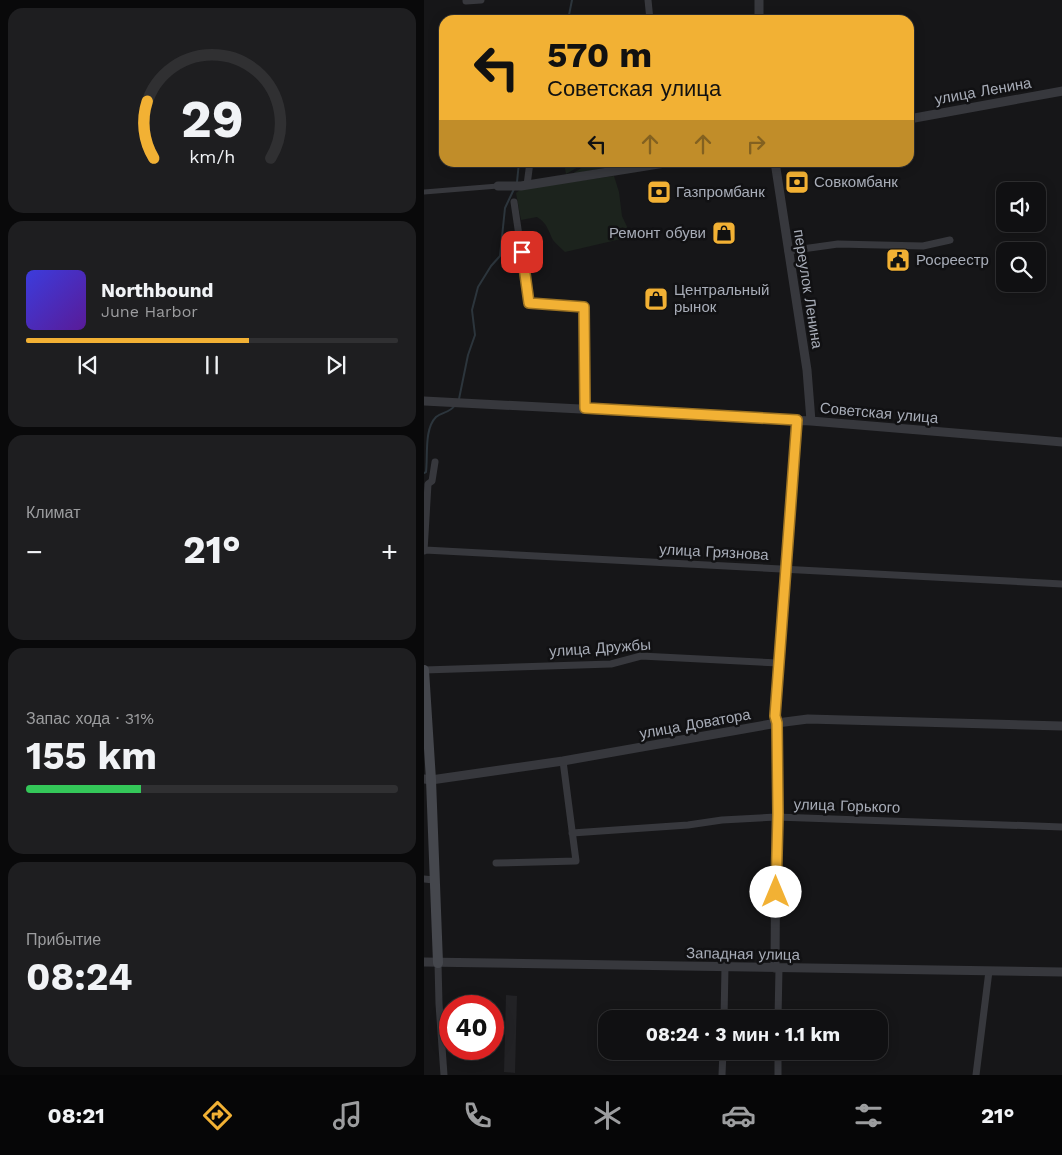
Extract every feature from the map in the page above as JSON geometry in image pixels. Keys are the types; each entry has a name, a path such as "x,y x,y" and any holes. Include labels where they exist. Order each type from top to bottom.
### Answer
{"main road":[{"path":"424,670 429,879 438,963"}],"street":[{"path":"466,1 481,0"},
{"path":"648,0 650,15"},
{"path":"759,15 760,0"},
{"name":"улица Ленина","path":"914,118 1062,91"},
{"path":"520,185 528,167"},
{"path":"424,192 520,185 638,167"},
{"name":"переулок Ленина","path":"776,167 807,370 811,421"},
{"path":"514,202 529,303 584,307 585,408"},
{"path":"788,251 838,244 923,246 950,240"},
{"name":"Советская улица","path":"424,401 797,420 1062,442"},
{"path":"778,1010 777,723 775,716 797,420"},
{"path":"424,550 428,484 432,480 435,462"},
{"name":"улица Грязнова","path":"424,550 1062,584"},
{"name":"улица Дружбы","path":"424,670 611,664 641,656 779,663"},
{"name":"улица Доватора","path":"427,779 563,761 808,719 1062,726"},
{"path":"496,863 576,861 563,761"},
{"name":"улица Горького","path":"572,833 776,817 1062,828"},
{"name":"Западная улица","path":"424,962 1062,972"},
{"path":"438,963 444,1075"},
{"path":"724,967 724,1010"},
{"path":"976,1075 989,971"},
{"path":"722,1075 723,1060"},
{"path":"778,1060 778,1075"}],"shaded area":[{"path":"565,167 578,167 566,174"},
{"path":"583,167 605,168 572,174"},
{"path":"614,176 619,192 622,216 629,231 621,239 565,252 553,240 547,227 540,219 537,217 521,220 516,193 521,189"},
{"path":"506,995 517,996 515,1073 504,1072"}],"waterway":[{"path":"569,15 572,0"},
{"path":"517,182 518,167"},
{"path":"459,399 468,355 475,335 472,310 478,287 491,266 500,256 505,208 514,189"},
{"path":"424,473 426,472 428,435 432,422 438,415 451,410 455,405"}],"place":[{"name":"Совкомбанк","path":"797,182"},
{"name":"Газпромбанк","path":"659,192"},
{"name":"Ремонт обуви","path":"724,233"},
{"name":"Росреестр","path":"898,260"},
{"name":"Центральный рынок","path":"656,299"}],"route":[{"path":"522,252 529,303 584,307 585,408 797,420 775,716 777,723 778,814 776,817 776,892"}]}
